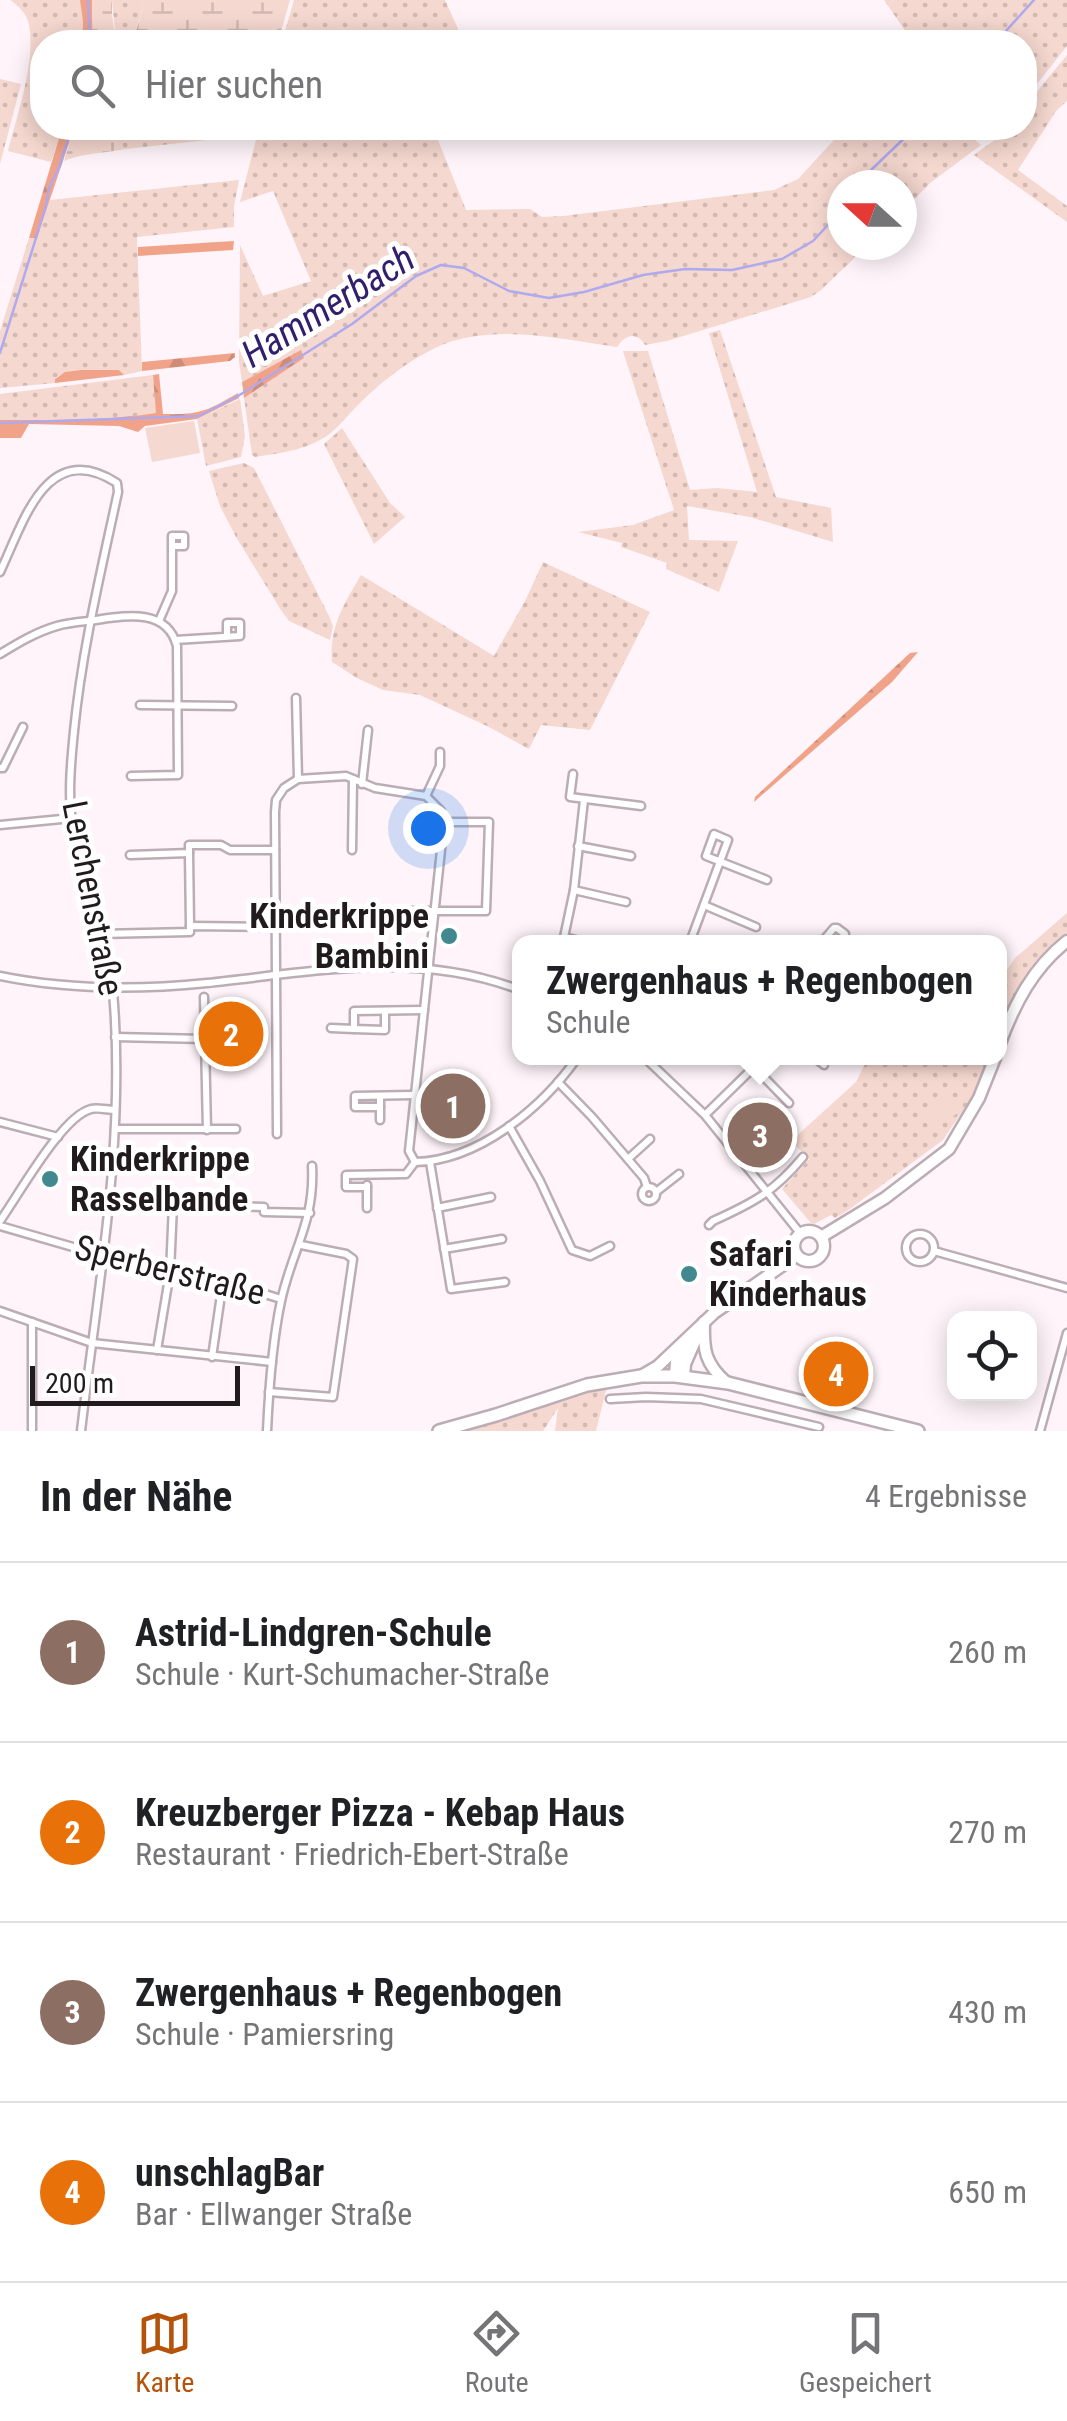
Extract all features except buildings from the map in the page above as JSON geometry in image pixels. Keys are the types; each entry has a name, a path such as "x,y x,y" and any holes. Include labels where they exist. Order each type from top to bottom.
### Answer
{"main road":[{"path":"1007,1027 1024,988 1067,941"},
{"path":"822,1237 885,1198 948,1150 979,1098 992,1065"},
{"path":"814,1232 822,1237 824,1251 818,1258 804,1261 796,1256 794,1241 800,1233 814,1232"},
{"path":"642,1376 704,1322 796,1256"},
{"path":"679,1376 704,1322"},
{"path":"704,1322 707,1358 713,1370 728,1383"},
{"path":"679,1376 676,1362 690,1334"},
{"path":"439,1431 588,1385 642,1376 679,1376 728,1383 918,1431"}],"street":[{"name":"Lerchenstraße","path":"0,572 33,502 47,483 79,470 114,480 118,487 90,621 71,759 72,818 82,873 113,988 115,1037 112,1194 82,1431"},
{"path":"159,621 172,591 172,546"},
{"path":"0,654 55,627 134,616 159,621 175,640 178,775 131,776"},
{"path":"175,640 227,636"},
{"path":"296,698 298,778"},
{"path":"140,705 232,706"},
{"path":"0,768 8,760 22,726"},
{"path":"362,784 368,730"},
{"path":"426,796 440,766 440,752"},
{"path":"573,774 570,798 640,806"},
{"path":"277,1134 276,800 298,778 346,776 375,788 426,796 442,810 444,822 409,1151 414,1162"},
{"path":"352,850 353,779"},
{"path":"565,935 584,800"},
{"path":"0,826 72,818"},
{"path":"190,926 357,917 376,911 486,910 490,822 444,822"},
{"path":"100,934 190,932 189,845 274,850"},
{"path":"578,846 632,856"},
{"path":"130,855 189,854"},
{"path":"693,935 714,858 767,880"},
{"path":"574,890 626,902"},
{"path":"704,905 756,927"},
{"path":"0,976 33,983 113,988 204,983 330,968 428,969 512,987"},
{"path":"204,997 207,1130"},
{"path":"354,1029 354,1010 424,1010"},
{"path":"331,1028 384,1030 385,1010"},
{"path":"115,1037 205,1039"},
{"path":"414,1162 430,1162 476,1145 509,1126 523,1117 571,1065"},
{"path":"652,1065 705,1115 800,1233"},
{"path":"705,1115 754,1066 790,1103"},
{"path":"558,1082 628,1159 647,1187"},
{"path":"380,1107 355,1107 355,1096 414,1095"},
{"path":"380,1096 380,1120"},
{"path":"0,1223 58,1137 74,1120 90,1109 115,1110"},
{"path":"0,1122 58,1137"},
{"path":"509,1126 572,1250 590,1256 610,1246"},
{"path":"115,1129 236,1130"},
{"path":"628,1159 650,1138"},
{"path":"708,1225 768,1193 803,1157"},
{"path":"367,1187 346,1187 346,1175 406,1174 414,1162"},
{"path":"430,1162 450,1289 505,1282"},
{"path":"267,1431 281,1299 310,1213 312,1166"},
{"path":"367,1208 368,1174"},
{"path":"647,1187 642,1193 645,1200 652,1200 679,1174"},
{"path":"647,1187 656,1192"},
{"path":"438,1208 491,1197"},
{"path":"157,1350 170,1272 173,1204 310,1213"},
{"name":"Sperberstraße","path":"0,1223 104,1256 223,1281 281,1299"},
{"path":"924,1234 932,1239 934,1251 929,1259 916,1262 906,1253 906,1244 911,1236 924,1234"},
{"path":"444,1249 502,1240"},
{"path":"269,1392 333,1397 353,1260 346,1254 300,1244"},
{"path":"934,1251 1067,1288"},
{"path":"212,1356 223,1281"},
{"path":"0,1312 92,1343 272,1362"},
{"path":"32,1322 32,1431"},
{"path":"1040,1431 1067,1333"},
{"path":"674,1399 679,1376"},
{"path":"610,1399 701,1399 818,1427"}],"green space":[{"path":"10,0 80,0 83,30 30,30 30,40 29,25"},
{"path":"80,0 92,0 93,30 83,30"},
{"path":"92,0 112,0 114,30 93,30"},
{"path":"112,0 143,0 136,30 115,30"},
{"path":"143,0 290,0 281,30 136,30"},
{"path":"294,0 445,0 459,30 285,30"},
{"path":"884,0 1067,0 1067,46 1037,84 1037,30 905,30"},
{"path":"30,55 30,140 58,140 51,162 8,151"},
{"path":"1067,55 1067,101 1056,111 1018,170 1067,206 1067,222 974,155 995,140 1037,140 1037,91"},
{"path":"0,79 21,84 0,164"},
{"path":"58,140 70,140 37,238 29,238"},
{"path":"70,140 115,140 116,146 126,149 86,155 64,161"},
{"path":"115,140 207,140 126,149"},
{"path":"256,140 438,140 466,210 530,209 542,217 774,190 798,179 834,140 975,140 981,145 917,196 917,170 827,170 827,260 852,260 811,297 645,345 634,336 617,347 502,334 456,340 424,354 392,375 320,440 255,457 244,398 304,357 300,351 242,382 240,245 263,296 311,281 273,191 240,202"},
{"path":"239,180 234,227 137,237 142,371 124,375 119,370 66,372 55,378 55,383 0,388 0,331 29,238 37,238 50,200"},
{"path":"234,241 233,250 138,256 138,247"},
{"path":"720,330 776,497 831,508 833,542 750,517 687,506 689,540 738,541 719,592 666,569 667,563 621,547 622,543 578,532 633,525 674,510 623,351 648,351 690,490 757,492 709,333"},
{"path":"301,350 304,358 244,398 242,382"},
{"path":"235,353 230,361 142,371 142,362"},
{"path":"119,370 124,375 55,383 65,372"},
{"path":"159,374 163,414 195,413 238,393 239,398 197,419 145,426 138,432 119,426 29,424 21,438 0,438 0,420 98,419 156,413 153,375"},
{"path":"153,375 157,413 98,419 0,420 0,394"},
{"path":"240,399 245,436 241,457 206,466 197,419"},
{"path":"194,421 200,453 152,462 145,428"},
{"path":"342,428 390,503 405,517 374,544 324,444"},
{"path":"244,463 254,468 329,616 333,626 330,640 289,621 220,506 209,471"},
{"path":"543,562 650,612 590,730 541,725 529,749 420,695 383,690 332,662 335,627 361,575 494,656"},
{"path":"918,652 892,682 754,802 910,653"},
{"path":"1067,913 1067,933 1026,975 1007,1011 1007,970 1015,958"},
{"path":"864,1065 984,1065 974,1094 943,1140 847,1211 814,1224 782,1189 809,1159 791,1141 856,1082"},
{"path":"950,1092 962,1110 932,1131 919,1113"},
{"path":"607,1386 596,1431 555,1431 558,1408 543,1431 464,1431 571,1395"}],"waterway":[{"path":"88,0 89,30"},
{"name":"Hammerbach","path":"1007,30 1034,0"},
{"path":"0,353 49,188 68,140"},
{"name":"Hammerbach","path":"871,170 902,140"},
{"name":"Hammerbach","path":"0,423 199,416 352,324 416,276 441,265 464,268 509,291 549,298 643,275 685,269 732,270 782,259 813,241 827,226"}],"place":[{"name":"Kinderkrippe Bambini","path":"449,936"},
{"name":"Kreuzberger Pizza - Kebap Haus","path":"231,1034"},
{"name":"Astrid-Lindgren-Schule","path":"453,1106"},
{"name":"Zwergenhaus + Regenbogen","path":"760,1135"},
{"name":"Kinderkrippe Rasselbande","path":"50,1179"},
{"name":"Safari Kinderhaus","path":"689,1274"},
{"name":"unschlagBar","path":"836,1374"}]}
